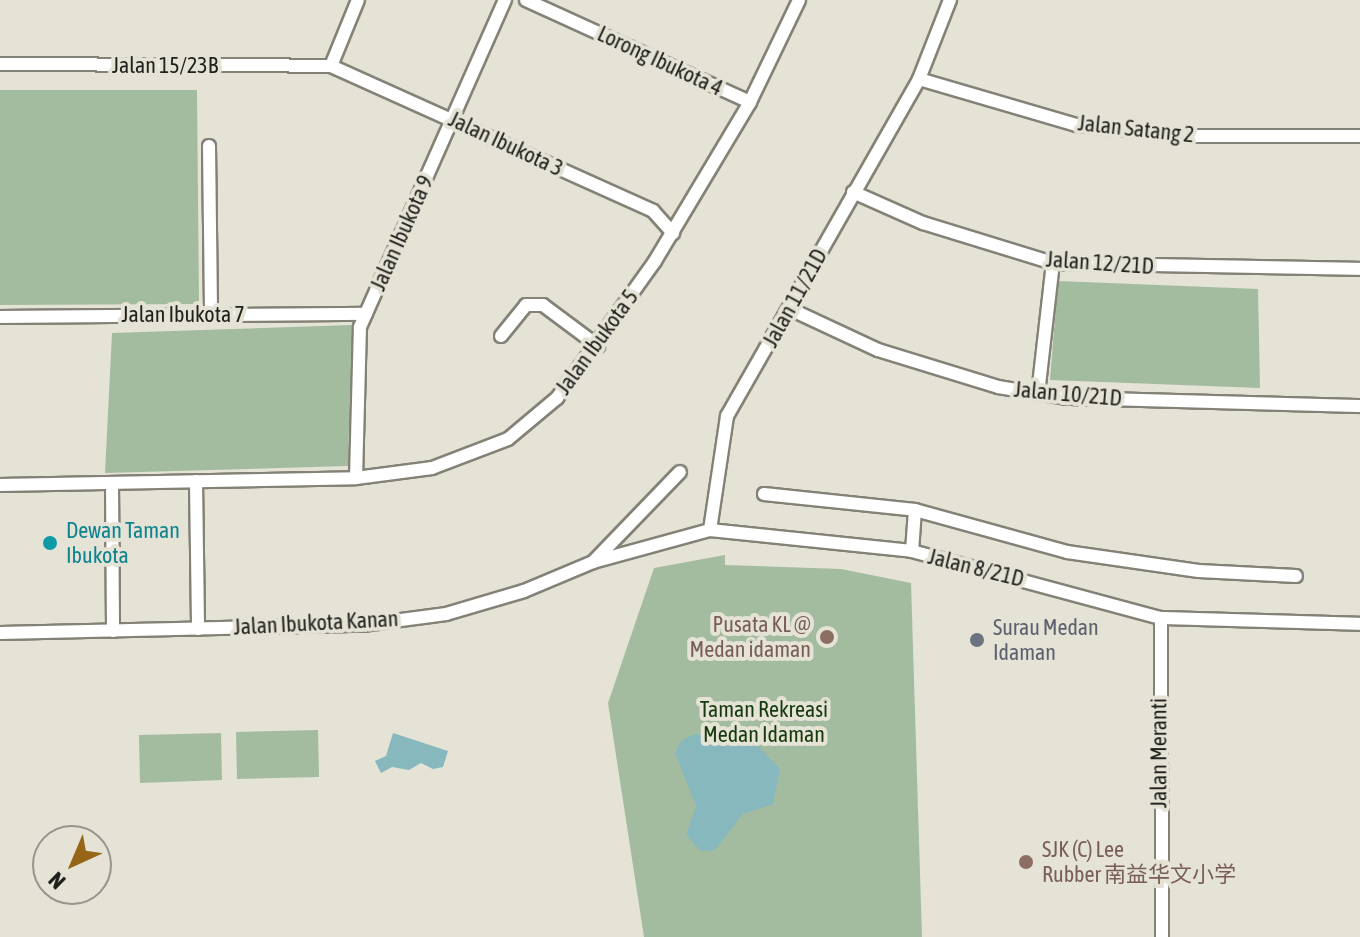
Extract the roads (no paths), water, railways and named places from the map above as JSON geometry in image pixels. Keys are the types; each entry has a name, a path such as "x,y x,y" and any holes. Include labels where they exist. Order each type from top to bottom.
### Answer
{"street":[{"path":"331,66 358,0"},
{"name":"Jalan Ibukota 9","path":"356,478 360,327 505,0"},
{"name":"Lorong Ibukota 4","path":"526,0 750,102"},
{"name":"Jalan Ibukota 5","path":"0,485 356,478 432,468 508,439 557,398 598,346 673,233 750,102 799,0"},
{"name":"Jalan 11/21D","path":"710,530 727,416 919,79 950,0"},
{"name":"Jalan 15/23B","path":"0,64 331,66"},
{"name":"Jalan Ibukota 3","path":"331,66 653,211 673,233"},
{"name":"Jalan Satang 2","path":"919,79 1076,125 1191,136 1360,136"},
{"path":"209,146 211,315"},
{"name":"Jalan 12/21D","path":"853,192 935,227 1053,263 1360,269"},
{"path":"1038,394 1053,263"},
{"path":"501,336 526,305 543,305 598,346"},
{"name":"Jalan 10/21D","path":"790,309 878,350 948,375 1038,394 1360,406"},
{"name":"Jalan Ibukota 7","path":"0,317 366,314"},
{"name":"Jalan Ibukota Kanan","path":"0,633 363,625 446,614 524,591 593,562 680,472"},
{"path":"196,481 198,629"},
{"path":"112,484 113,631"},
{"path":"764,494 912,510 1067,552 1199,571 1296,576"},
{"path":"908,551 912,510"},
{"name":"Jalan 8/21D","path":"593,562 710,530 908,551 1161,618 1360,624"},
{"name":"Jalan Meranti","path":"1161,618 1162,937"}],"water":[{"path":"393,733 448,751 443,767 433,769 421,763 409,770 392,767 381,773 375,761 386,756"},
{"path":"695,734 752,740 780,769 773,804 743,814 715,850 701,851 686,835 696,806 675,753 682,740"}],"place":[{"name":"Dewan Taman Ibukota","path":"50,543"},
{"name":"Pusata KL @ Medan idaman","path":"827,637"},
{"name":"Surau Medan Idaman","path":"977,640"},
{"name":"SJK (C) Lee Rubber 南益华文小学","path":"1026,862"}],"park label":[{"name":"Taman Rekreasi Medan Idaman","path":"764,722"}]}
